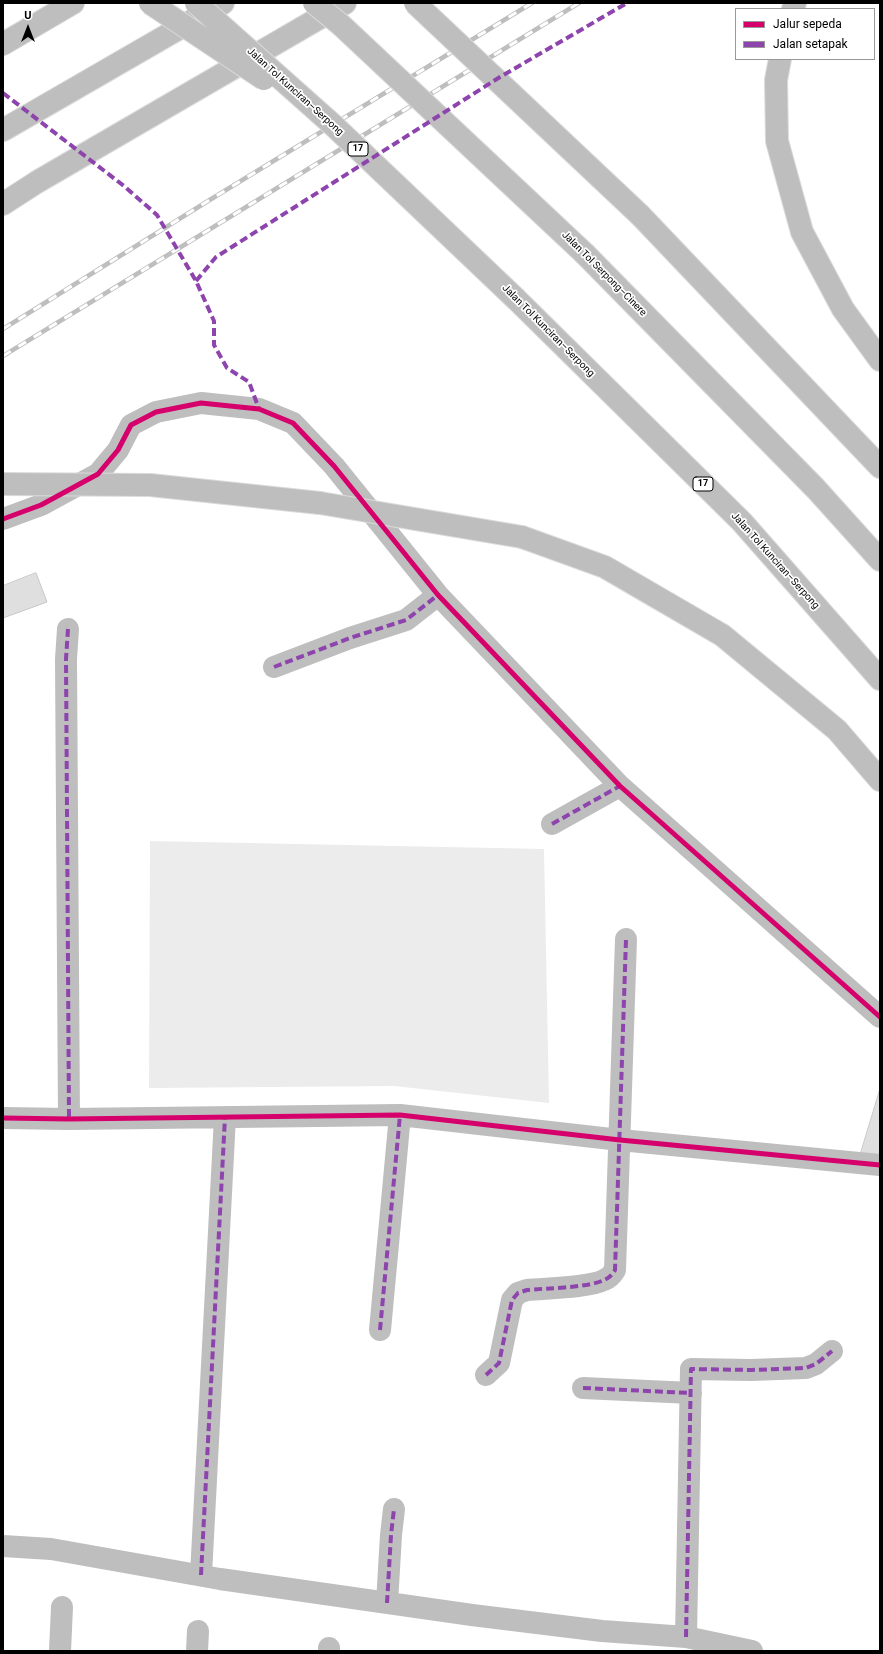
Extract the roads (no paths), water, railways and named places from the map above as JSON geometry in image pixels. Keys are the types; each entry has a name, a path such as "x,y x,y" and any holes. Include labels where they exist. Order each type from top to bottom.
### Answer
{"main road":[{"path":"3,44 73,3"},
{"path":"150,3 333,125"},
{"name":"Jalan Tol Kunciran–Serpong","path":"196,3 333,125 516,299 742,522 880,679"},
{"path":"3,130 223,3"},
{"name":"Jalan Tol Serpong–Cinere","path":"314,3 347,30 585,254 816,489 880,560"},
{"path":"3,204 38,182 345,3"},
{"path":"415,3 640,215 880,467"},
{"path":"780,60 776,80 777,141 802,232 843,309 880,360"},
{"path":"3,519 41,505 98,474 118,450 131,425 156,412 201,403 259,410 293,423 334,466 438,595 620,786 880,1017"},
{"path":"3,484 150,485 320,503 522,537 605,567 722,635 837,730 880,780"},
{"path":"274,667 350,638 406,620 438,595"},
{"path":"68,629 66,667 68,1119"},
{"path":"552,824 620,786"},
{"path":"486,1375 498,1363 512,1300 518,1293 527,1290 592,1284 603,1281 611,1276 615,1270 626,939"},
{"path":"3,1118 68,1119 400,1115 620,1140 880,1165"},
{"path":"380,1330 400,1115"},
{"path":"201,1575 225,1117"},
{"path":"686,1637 691,1368 751,1370 806,1368 816,1364 832,1351"},
{"path":"583,1388 691,1393"},
{"path":"387,1603 390,1535 394,1508"},
{"path":"3,1546 51,1549 322,1595 602,1631 686,1637 752,1651"},
{"path":"60,1651 62,1607"}],"railway":[{"path":"3,329 208,201 532,3"},
{"path":"3,356 579,3"}]}
